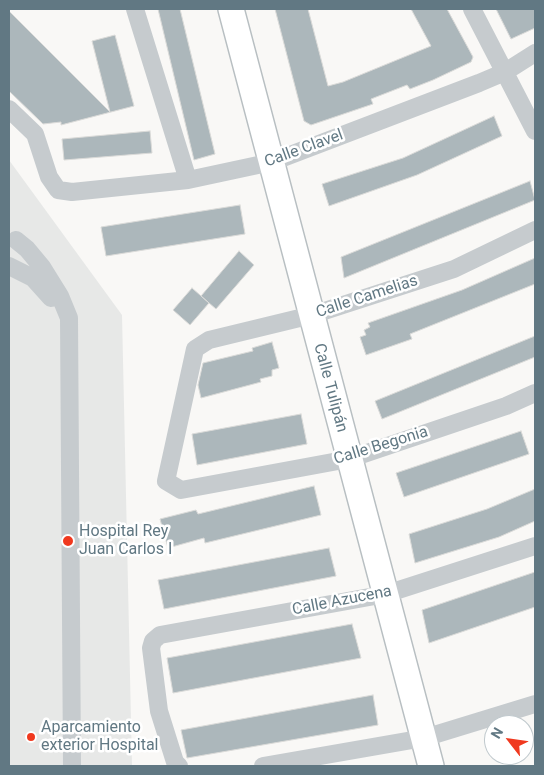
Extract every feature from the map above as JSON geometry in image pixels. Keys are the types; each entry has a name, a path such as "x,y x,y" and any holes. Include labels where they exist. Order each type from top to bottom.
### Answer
{"street":[{"path":"135,9 188,180"},
{"name":"Calle Tulipán","path":"231,9 431,766"},
{"path":"472,9 535,131"},
{"name":"Calle Clavel","path":"9,109 35,134 49,177 58,190 72,192 188,180 272,162 505,72 535,53"},
{"name":"Calle Camelias","path":"166,481 195,349 209,340 312,315 454,268 535,230"},
{"path":"12,235 15,254 9,264 33,278 69,318"},
{"path":"12,235 42,267 60,296 69,318 72,766"},
{"name":"Calle Begonia","path":"166,481 181,490 349,459 506,406 535,393"},
{"name":"Calle Azucena","path":"178,766 174,762 159,711 151,648 153,641 160,635 386,594 535,546"},
{"path":"262,766 424,738 535,704"}],"shaded area":[{"name":"Hospital Rey Juan Carlos I","path":"9,160 122,315 132,766 9,766"}],"building":[{"path":"158,9 180,9 215,154 194,160"},
{"path":"275,9 308,9 328,86 343,82 431,46 411,9 447,9 473,57 471,62 433,80 410,89 407,85 371,99 373,104 311,125 304,121"},
{"path":"496,9 535,9 535,28 511,39"},
{"path":"9,11 110,112 92,41 115,35 134,106 61,125 61,122 43,124 9,91"},
{"path":"494,116 502,136 417,175 329,206 322,184 403,158"},
{"path":"150,131 152,153 64,160 62,139"},
{"path":"530,181 535,200 344,278 341,257"},
{"path":"240,205 245,234 106,256 101,227"},
{"path":"239,251 254,265 216,309 201,296"},
{"path":"535,258 535,284 410,334 412,339 366,355 360,337 366,335 364,330 370,327 368,323 462,290"},
{"path":"192,288 209,303 190,325 173,310"},
{"path":"535,336 535,357 382,419 375,401"},
{"path":"272,342 279,368 272,370 272,376 260,379 261,382 201,398 198,385 203,363 253,351 252,348"},
{"path":"301,414 307,444 197,465 192,434"},
{"path":"521,431 529,454 404,497 396,473"},
{"path":"314,486 321,515 205,543 204,538 168,548 160,519 196,510 198,514"},
{"path":"535,489 535,521 499,537 415,563 409,534 487,509"},
{"path":"329,548 336,576 164,609 158,580"},
{"path":"535,572 535,607 429,643 422,610"},
{"path":"352,624 361,658 173,693 167,658"},
{"path":"373,695 378,725 187,758 181,730"}],"place":[{"name":"Hospital Rey Juan Carlos I","path":"68,541"},
{"name":"Aparcamiento exterior Hospital","path":"31,737"}]}
